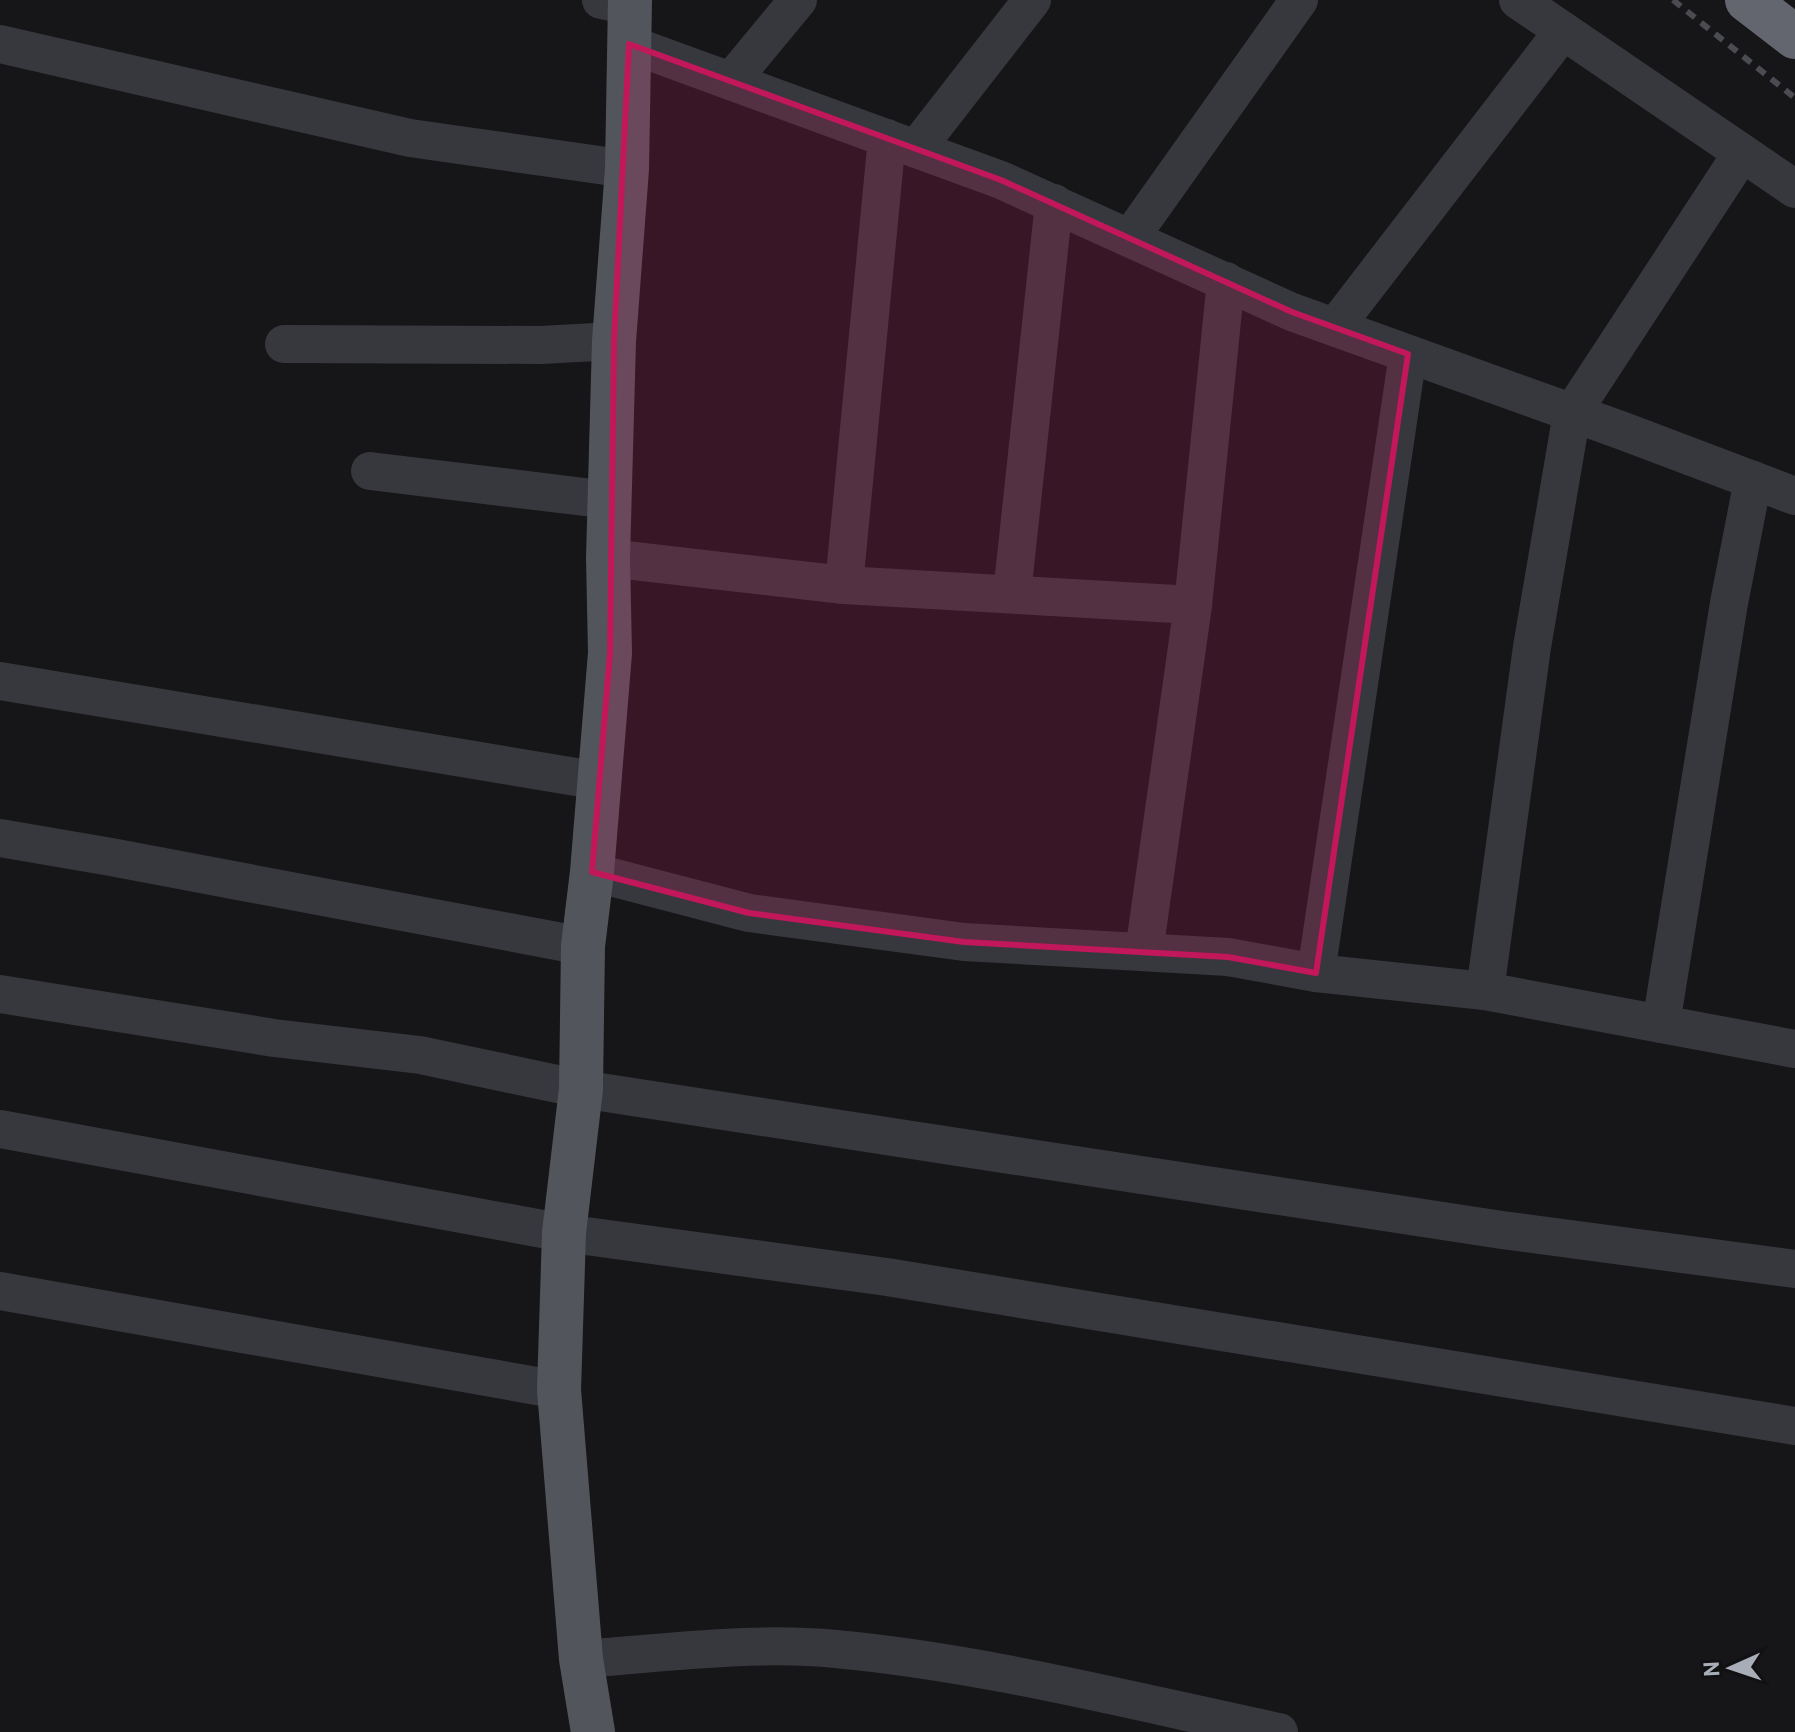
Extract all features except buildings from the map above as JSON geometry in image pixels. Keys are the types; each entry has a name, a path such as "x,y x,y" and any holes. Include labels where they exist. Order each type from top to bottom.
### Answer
{"highway":[{"path":"1747,0 1795,37"}],"main road":[{"path":"593,1732 581,1659 559,1390 564,1233 581,1089 583,946 610,653 608,558 614,341 627,169 623,12"}],"street":[{"path":"731,81 798,0"},
{"path":"844,585 902,143 1032,0"},
{"path":"1130,238 1299,0"},
{"path":"1518,0 1795,189"},
{"path":"623,12 731,81 1001,180 1292,312 1795,496"},
{"path":"1335,327 1563,31"},
{"path":"0,44 410,138 627,169"},
{"path":"1485,991 1532,647 1572,413 1742,153"},
{"path":"1012,594 1054,203"},
{"path":"1144,952 1193,605 1226,281"},
{"path":"284,344 541,345 614,341"},
{"path":"1316,973 1408,354"},
{"path":"370,471 609,500"},
{"path":"1661,1024 1729,603 1753,480"},
{"path":"608,558 844,585 1193,605"},
{"path":"0,681 600,781"},
{"path":"0,838 583,946"},
{"path":"592,872 749,913 964,942 1228,957 1316,973 1485,991 1795,1049"},
{"path":"0,994 274,1038 420,1055 581,1089 1502,1230 1795,1269"},
{"path":"0,1129 564,1233 887,1277 1795,1426"},
{"path":"0,1291 559,1390"},
{"path":"581,1659 742,1648 834,1649 978,1668 1279,1732"}],"highlighted area":[{"path":"629,44 1001,180 1292,312 1408,354 1316,973 1228,957 964,942 749,913 592,872 610,653 614,341"}],"railway":[{"path":"1673,0 1795,98"}]}
